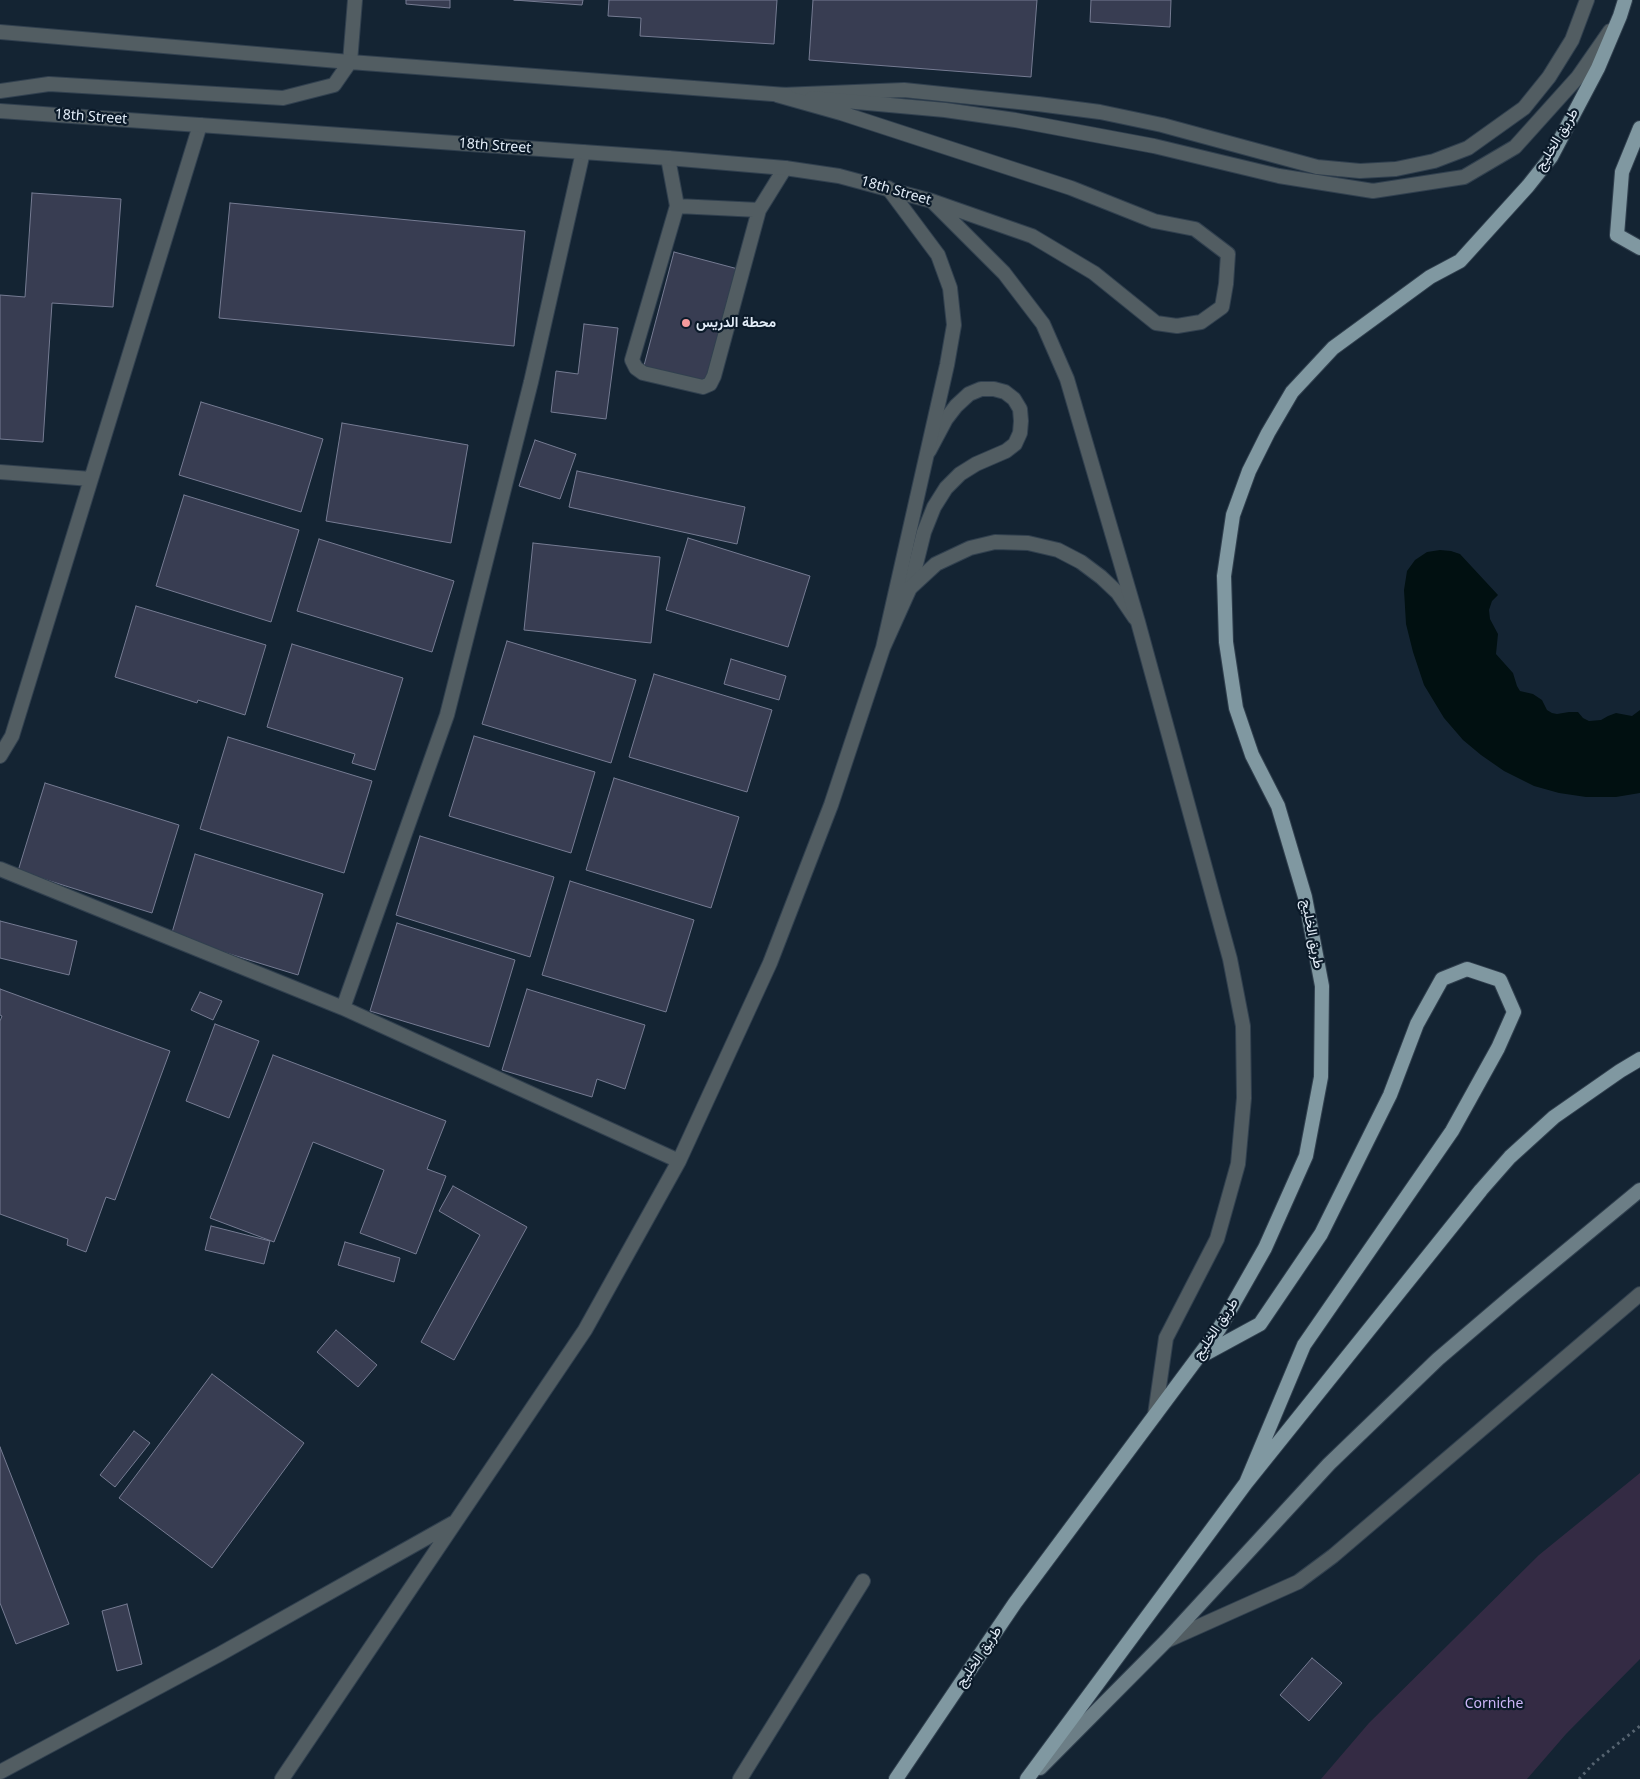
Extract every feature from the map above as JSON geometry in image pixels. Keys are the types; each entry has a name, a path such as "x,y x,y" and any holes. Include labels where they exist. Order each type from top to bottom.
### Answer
{"main road":[{"name":"طريق الخليج","path":"896,1779 1015,1603 1220,1329 1265,1248 1306,1156 1321,1077 1322,986 1305,897 1278,806 1252,755 1236,708 1226,642 1224,576 1233,515 1249,471 1292,392 1333,348 1430,277 1460,262 1528,186 1551,157 1598,68 1625,0"},
{"path":"1640,128 1622,172 1617,235 1640,248"},
{"path":"1198,1357 1260,1324 1321,1234 1390,1096 1417,1024 1442,979 1467,970 1500,980 1514,1012 1498,1048 1452,1131 1304,1345 1246,1483"},
{"path":"1028,1779 1246,1483 1475,1197 1510,1157 1554,1117 1640,1059"},
{"path":"1028,1779 1166,1641 1329,1464 1431,1366 1640,1190"}],"street":[{"path":"0,91 49,84 283,98 334,86 350,62 354,0"},
{"path":"777,95 904,90 1038,104 1100,112 1162,125 1317,167 1360,171 1396,169 1434,161 1468,148 1524,108 1550,77 1572,40 1587,0"},
{"path":"0,32 945,110 1015,120 1154,146 1279,176 1373,191 1464,177 1515,147 1578,77 1620,16"},
{"name":"18th Street","path":"0,111 668,158 785,168 839,176 932,201 1032,236 1094,273 1156,323 1178,326 1201,322 1222,307 1228,254 1195,229 1154,222 1062,185 841,113 777,95"},
{"path":"0,756 12,736 200,125"},
{"path":"343,1008 447,715 531,382 583,152"},
{"path":"668,158 677,206 632,360 636,368 643,374 703,387 710,384 714,376 759,210 785,168"},
{"path":"282,1779 585,1330 679,1161 770,963 831,805 883,648 947,365 954,325 950,288 938,255 888,188"},
{"path":"932,201 1004,273 1043,324 1067,379 1138,622 1230,958 1243,1026 1244,1098 1238,1164 1217,1238 1166,1338 1155,1415"},
{"path":"677,206 759,210"},
{"path":"883,648 910,588 924,532 934,507 946,488 960,474 976,464 1006,451 1015,444 1020,433 1022,421 1020,409 1014,399 1005,392 994,389 981,389 969,394 946,420 925,459"},
{"path":"0,472 91,479"},
{"path":"910,588 936,564 970,548 995,542 1028,543 1058,550 1081,562 1118,593 1138,622"},
{"path":"0,869 343,1008 679,1161"},
{"path":"1166,1641 1298,1582 1312,1572 1640,1294"},
{"path":"0,1772 220,1654 456,1522"},
{"path":"740,1779 863,1581"}],"path":[{"path":"1580,1779 1595,1762 1640,1726"}],"green space":[{"name":"Corniche","path":"1640,1473 1640,1659 1566,1734 1527,1779 1321,1779 1369,1723 1539,1555"}],"shaded area":[{"path":"1440,550 1460,554 1498,595 1492,601 1489,610 1490,619 1498,634 1496,654 1513,673 1520,691 1533,694 1542,700 1547,710 1552,713 1578,712 1589,721 1601,720 1616,713 1632,716 1640,710 1640,793 1616,797 1586,797 1559,793 1534,786 1504,771 1481,755 1463,740 1444,718 1424,685 1413,652 1406,624 1404,590 1407,571 1415,560 1427,552"}],"building":[{"path":"406,0 450,0 450,8 406,4"},
{"path":"514,0 583,0 582,5"},
{"path":"609,0 777,0 774,44 640,36 641,18 608,16"},
{"path":"813,0 1037,0 1031,77 809,60"},
{"path":"1091,0 1171,0 1170,27 1090,22"},
{"path":"32,193 121,199 113,307 52,303 43,442 0,439 0,295 25,297"},
{"path":"230,203 525,231 514,346 219,318"},
{"path":"674,252 738,269 704,394 641,377"},
{"path":"584,324 618,328 606,419 551,412 556,371 578,374"},
{"path":"201,402 323,439 301,512 179,475"},
{"path":"342,423 468,445 451,543 326,521"},
{"path":"535,440 576,454 560,499 519,486"},
{"path":"577,471 745,507 737,544 569,507"},
{"path":"184,495 299,530 271,622 156,586"},
{"path":"688,538 810,576 788,647 666,610"},
{"path":"319,539 454,581 432,652 297,611"},
{"path":"533,543 660,557 651,643 524,630"},
{"path":"136,606 266,645 245,715 198,700 197,703 115,677"},
{"path":"507,641 636,680 611,763 482,724"},
{"path":"292,644 403,678 375,770 352,763 355,754 267,727"},
{"path":"731,659 786,676 779,700 724,684"},
{"path":"654,674 772,710 747,792 629,757"},
{"path":"474,736 595,772 571,853 449,816"},
{"path":"228,737 372,781 344,873 200,829"},
{"path":"614,778 739,817 711,908 586,870"},
{"path":"45,783 179,825 152,913 18,871"},
{"path":"420,836 554,877 530,957 396,915"},
{"path":"195,854 323,894 298,975 171,936"},
{"path":"570,881 694,920 666,1012 542,975"},
{"path":"0,921 77,941 69,975 0,958"},
{"path":"397,923 515,960 489,1047 370,1011"},
{"path":"0,989 170,1051 115,1200 106,1197 86,1252 67,1245 68,1239 0,1214 0,1021 2,1016 0,1015"},
{"path":"527,989 645,1025 625,1089 597,1079 592,1097 502,1070"},
{"path":"200,992 222,1001 213,1020 191,1010"},
{"path":"215,1024 259,1041 229,1118 186,1101"},
{"path":"273,1055 446,1121 427,1169 446,1176 416,1254 360,1233 384,1170 313,1142 274,1242 210,1218"},
{"path":"453,1186 527,1227 454,1360 421,1342 480,1235 439,1211"},
{"path":"211,1226 270,1241 264,1264 205,1250"},
{"path":"345,1242 400,1258 394,1282 338,1265"},
{"path":"336,1330 377,1365 358,1387 317,1352"},
{"path":"212,1374 304,1443 212,1568 119,1498"},
{"path":"134,1431 150,1443 115,1487 100,1475"},
{"path":"0,1447 69,1624 16,1644 0,1603"},
{"path":"127,1604 142,1664 117,1671 102,1611"},
{"path":"1312,1658 1342,1683 1309,1721 1280,1695"}],"place":[{"name":"محطة الدريس","path":"686,323"}]}
